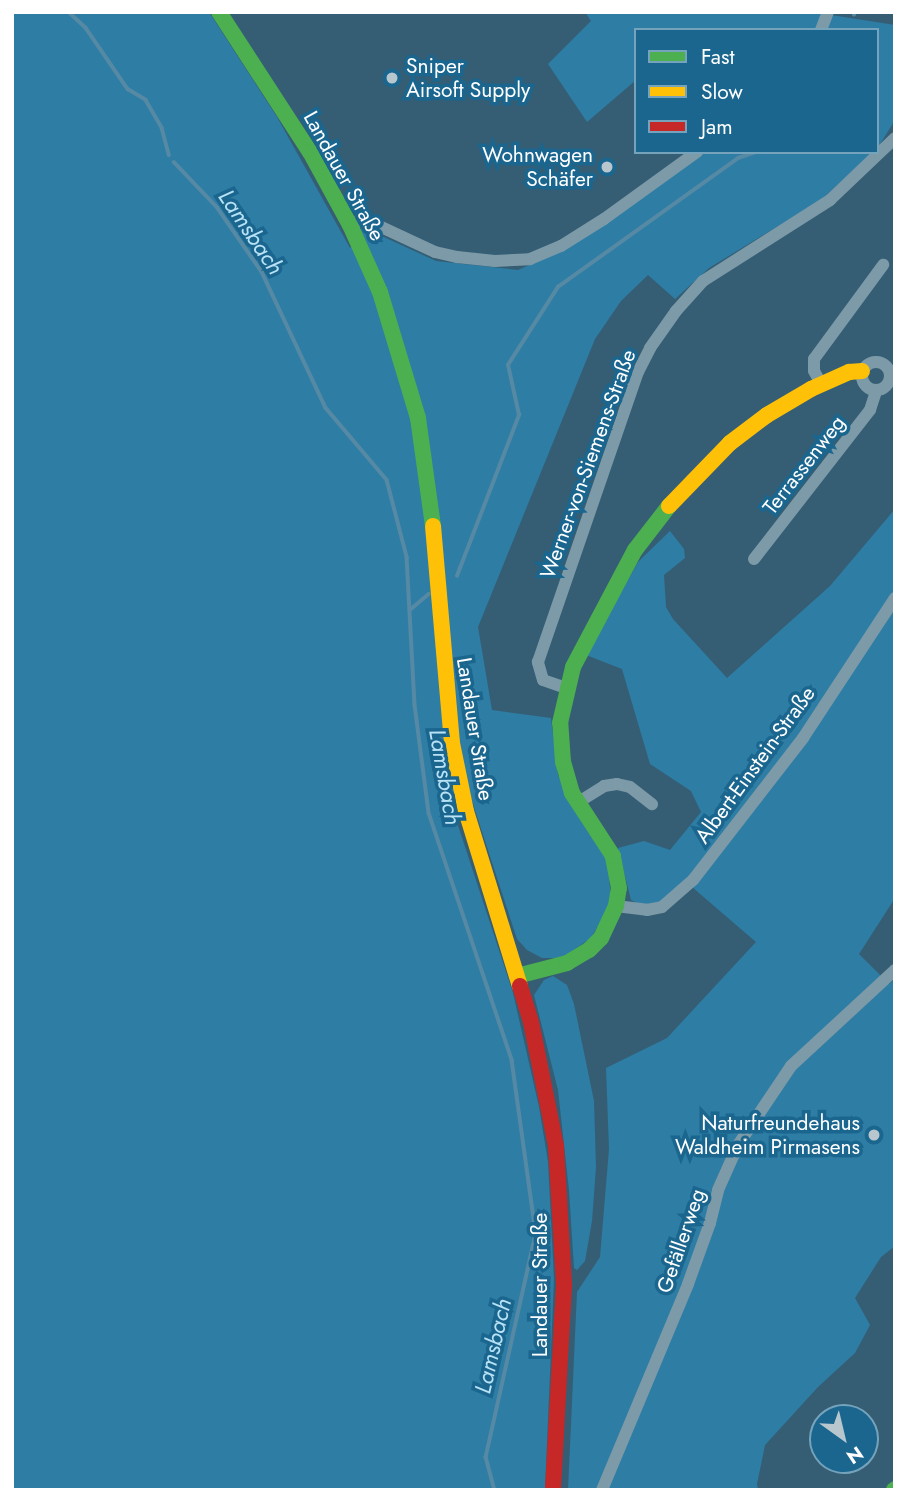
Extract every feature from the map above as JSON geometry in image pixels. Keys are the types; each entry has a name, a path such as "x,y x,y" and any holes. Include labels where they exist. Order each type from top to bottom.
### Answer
{"main road":[{"name":"Landauer Straße","path":"219,12 310,152 350,225 380,292 418,418 431,500 442,654 452,743 466,811 517,976 549,1101 561,1191 564,1285 553,1490"},
{"path":"517,976 567,963 589,950 601,938 616,906 619,888 613,856 578,803 567,781 561,745 566,688 614,586 635,550 667,509 730,443 766,415 821,384 849,372 862,371"}],"street":[{"name":"Werner-von-Siemens-Straße","path":"879,153 895,138"},
{"path":"350,225 364,219 370,220 435,252 457,257 495,261 530,259 561,246 604,219 693,154"},
{"name":"Werner-von-Siemens-Straße","path":"566,688 543,680 538,662 638,372 650,348 676,310 703,281 830,200 878,154"},
{"path":"821,384 814,371 814,359 883,265"},
{"path":"870,362 891,363 887,385 876,391 866,387 862,371 870,362"},
{"name":"Terrassenweg","path":"754,559 870,410 876,391"},
{"name":"Albert-Einstein-Straße","path":"616,906 647,910 662,907 693,880 803,738 895,598"},
{"path":"578,803 604,786 617,784 629,788 652,804"},
{"name":"Gefällerweg","path":"602,1490 688,1284 710,1223 718,1191 738,1145 791,1066 895,970"}],"shaded area":[{"path":"12,12 209,12 277,117 350,248 362,227 436,261 518,270 564,250 703,154 871,154 821,200 709,268 675,299 648,275 621,301 595,339 478,627 492,710 551,718 558,775 582,823 608,861 611,903 591,938 562,958 542,958 527,950 517,939 471,798 447,792 513,993 539,1107 548,1162 554,1279 545,1490 12,1490"},
{"path":"585,12 825,12 817,28 634,28 634,82 587,122 548,64 591,21"},
{"path":"831,15 895,25 895,120 879,146 879,28 825,28"},
{"path":"895,509 895,898 859,954 889,984 895,979 895,1246 881,1257 855,1298 870,1325 855,1353 818,1387 765,1445 758,1490 568,1490 577,1292 600,1257 609,1149 606,1068 667,1038 756,942 685,881 660,904 641,905 631,900 618,848 644,841 670,850 701,812 691,791 650,764 622,669 586,655 638,562 670,531 684,549 685,558 664,575 666,607 673,619 727,678 830,586"},
{"path":"553,976 567,985 574,1004 594,1101 596,1167 592,1221 585,1261 577,1270 574,1268 558,1090 534,995 544,980"}],"waterway":[{"name":"Lamsbach","path":"69,12 86,28 128,89 146,100 162,128 169,155"},
{"path":"457,576 519,415 508,365 558,287 738,158 750,154"},
{"name":"Lamsbach","path":"174,162 217,207 262,272 326,408 387,480 407,557 415,705 429,813 512,1060 536,1234 486,1457 495,1490"},
{"path":"411,609 429,594"}],"traffic: fast":[{"path":"219,12 310,152 350,225 380,292 418,418 433,526"},
{"path":"517,976 567,963 589,950 601,938 616,906 619,888 613,856 572,793 563,762 560,723 573,667 635,550 669,506"}],"traffic: slow":[{"path":"669,506 730,443 767,415 811,389 849,372 862,371"},
{"path":"433,526 452,743 466,811 520,986"}],"traffic: jam":[{"path":"520,986 531,1022 556,1146 564,1285 553,1490"}],"place":[{"name":"Sniper Airsoft Supply","path":"392,78"},
{"name":"Wohnwagen Schäfer","path":"607,167"},
{"name":"Naturfreundehaus Waldheim Pirmasens","path":"874,1135"}]}
